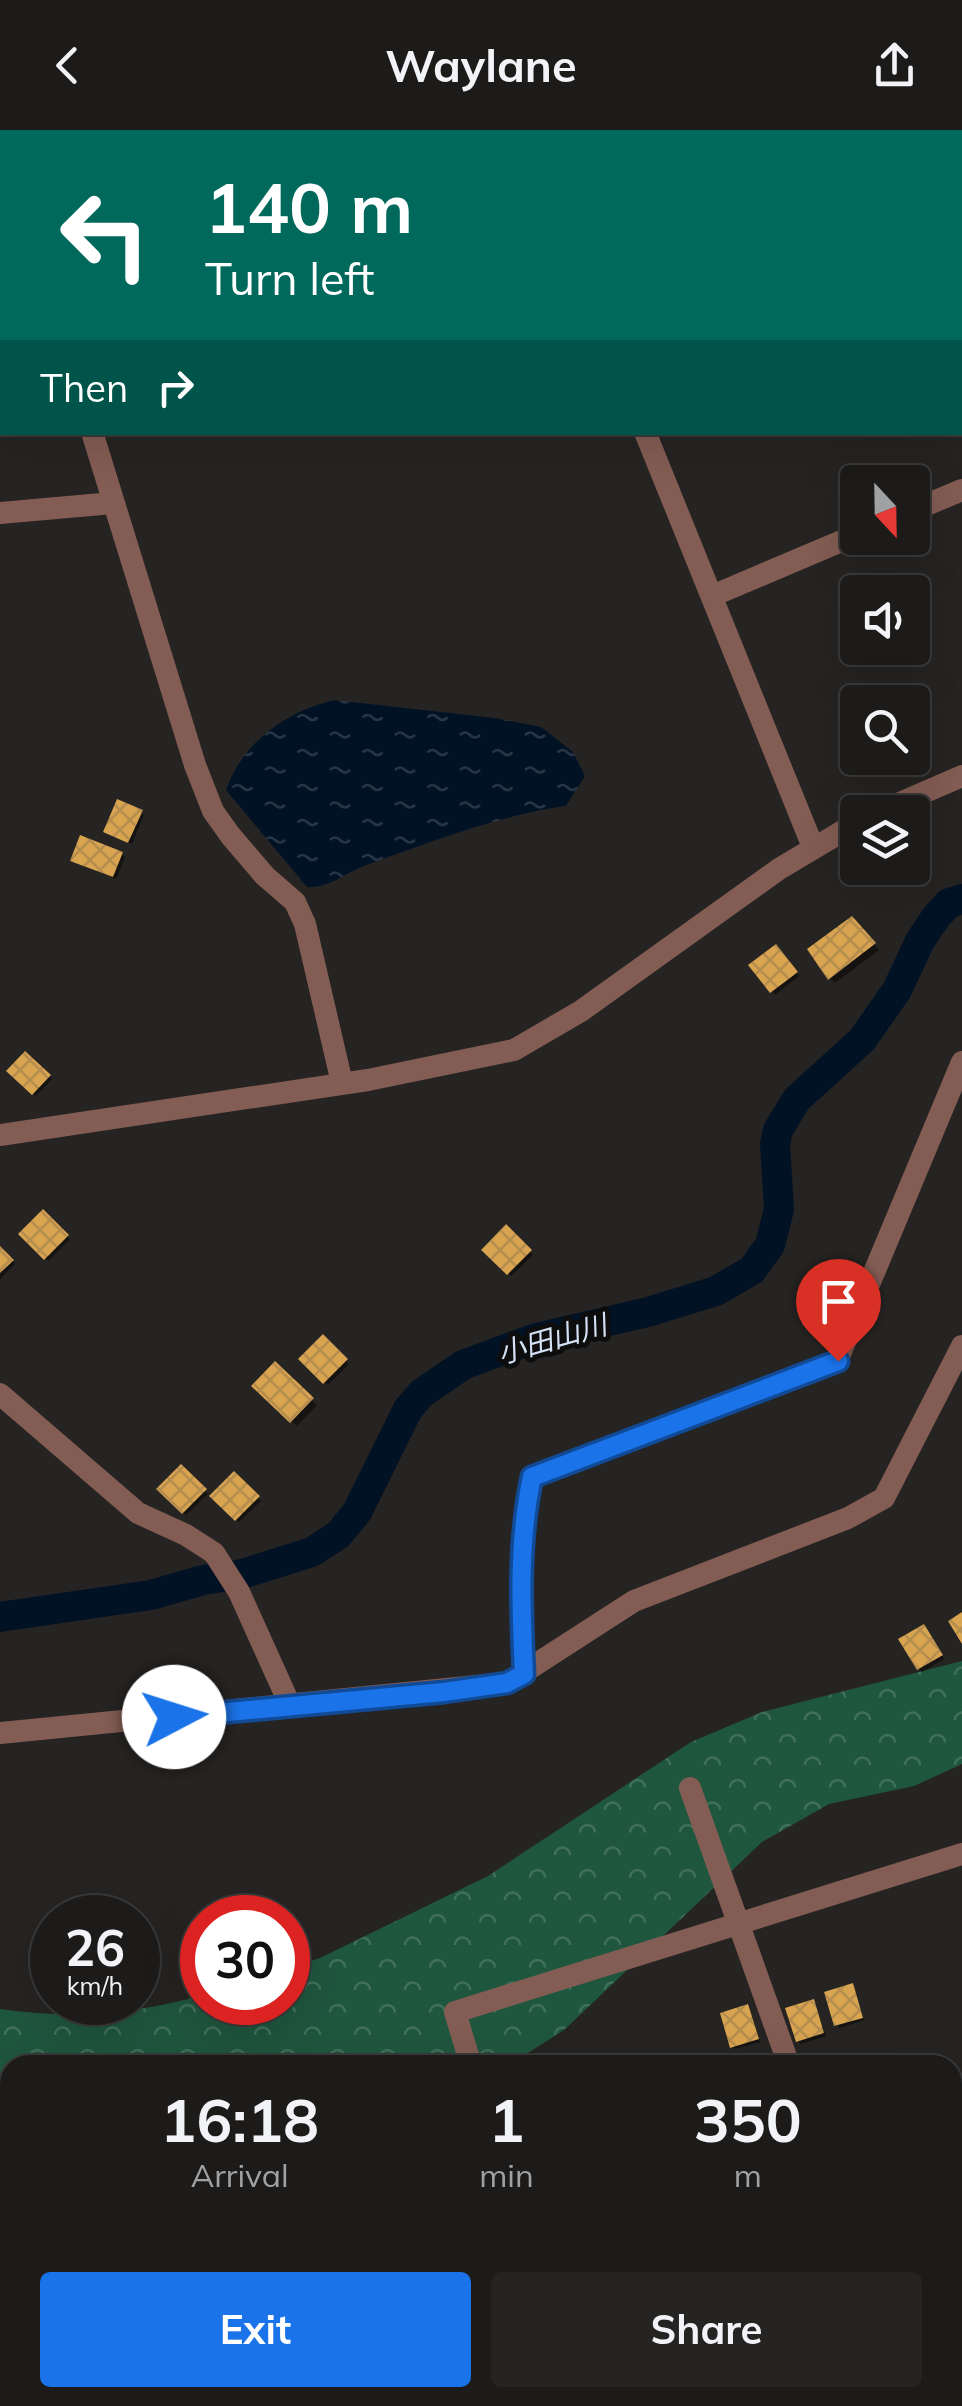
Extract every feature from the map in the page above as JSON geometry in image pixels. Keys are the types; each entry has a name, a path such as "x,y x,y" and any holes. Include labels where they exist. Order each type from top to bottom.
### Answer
{"street":[{"path":"93,435 170,691 213,811 266,876 295,902 304,924 342,1084"},
{"path":"646,435 813,847"},
{"path":"930,503 962,490"},
{"path":"0,513 113,503"},
{"path":"712,596 840,542"},
{"path":"918,795 962,776"},
{"path":"0,1136 342,1084 514,1050 581,1011 813,847 840,832"},
{"path":"524,1674 521,1612 532,1477 838,1361 962,1062"},
{"path":"0,1732 507,1683 634,1601 848,1518 884,1498 962,1346"},
{"path":"0,1394 138,1513 186,1534 214,1552 247,1608 290,1706"},
{"path":"690,1788 786,2055"},
{"path":"467,2055 455,2012 962,1854"}],"green space":[{"path":"962,1661 962,1764 914,1786 829,1804 762,1842 564,2030 525,2055 0,2055 0,2009 30,2012 30,2025 160,2025 160,2005 180,2000 180,2025 310,2025 310,1961 488,1876 691,1742 762,1712"}],"water":[{"path":"334,700 541,727 573,752 585,776 566,806 464,831 364,866 329,883 307,887 226,790 243,757 268,732 299,712"}],"building":[{"path":"117,799 143,810 128,843 103,832"},
{"path":"80,835 123,852 113,877 70,861"},
{"path":"852,916 876,943 828,980 807,949"},
{"path":"776,944 798,972 770,993 748,965"},
{"path":"25,1051 51,1075 32,1095 6,1071"},
{"path":"43,1209 69,1235 44,1260 18,1234"},
{"path":"506,1224 532,1250 507,1275 481,1250"},
{"path":"0,1246 14,1260 0,1273"},
{"path":"323,1334 348,1359 323,1384 298,1359"},
{"path":"275,1361 314,1398 290,1423 251,1386"},
{"path":"181,1464 207,1489 182,1514 156,1489"},
{"path":"234,1471 260,1496 235,1521 209,1496"},
{"path":"962,1612 962,1644 948,1621"},
{"path":"924,1624 943,1655 917,1670 898,1639"},
{"path":"853,1983 863,2018 834,2026 824,1992"},
{"path":"814,1999 824,2033 796,2042 785,2008"},
{"path":"748,2004 759,2039 730,2048 720,2013"}],"waterway":[{"name":"小田山川","path":"0,1617 151,1595 242,1574 312,1552 338,1535 357,1512 408,1409 422,1393 463,1365 536,1338 648,1312 716,1291 752,1270 770,1245 779,1209 775,1144 778,1130 797,1099 862,1040 897,990 936,917 949,903 962,899"}],"route":[{"path":"174,1717 444,1692 507,1683 524,1674 521,1612 532,1477 838,1361"}]}
